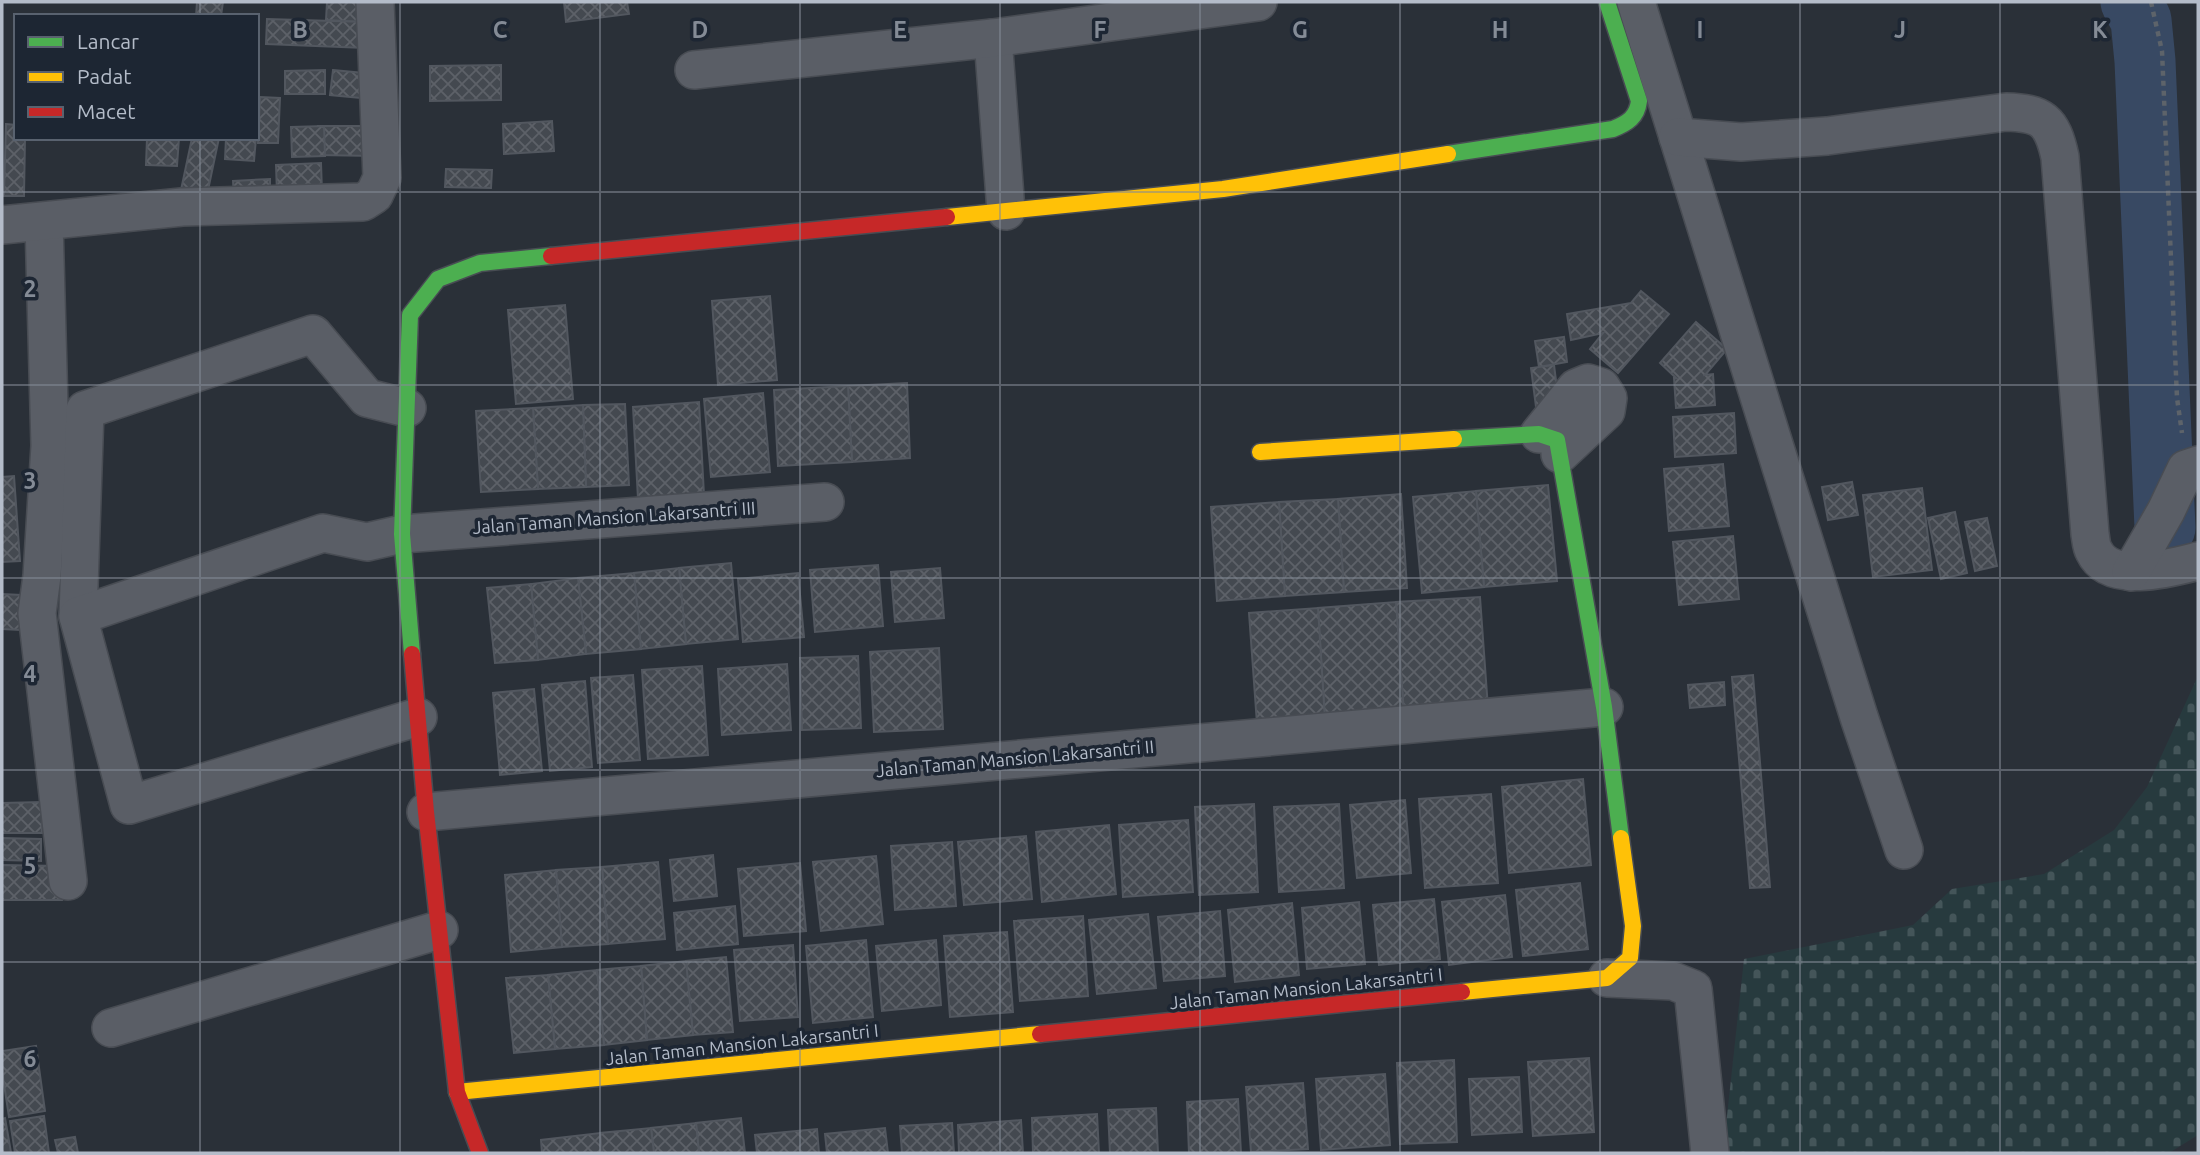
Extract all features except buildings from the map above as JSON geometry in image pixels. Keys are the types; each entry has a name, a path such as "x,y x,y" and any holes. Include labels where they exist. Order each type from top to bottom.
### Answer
{"street":[{"path":"2,225 182,207 363,202 374,195 382,177 375,2"},
{"path":"694,70 993,38 1258,2"},
{"path":"480,1153 457,1092 426,811 402,534 410,315 438,279 480,263 1223,189 1613,129 1630,121 1639,111 1639,101 1607,2"},
{"path":"1636,2 1855,703 1904,850"},
{"path":"993,38 1006,211"},
{"path":"1678,137 1741,142 1828,136 2006,112 2030,113 2046,122 2057,142 2060,157 2090,534 2094,552 2108,564 2137,562 2162,570 2198,561"},
{"path":"44,222 50,446 37,613 68,881"},
{"path":"407,408 367,398 313,334 85,410 78,616 130,805 418,717"},
{"path":"1260,452 1552,443 1604,707 1633,926 1630,958 1606,978"},
{"path":"2137,562 2192,467"},
{"name":"Jalan Taman Mansion Lakarsantri III","path":"78,616 323,533 367,542 402,534 825,502"},
{"name":"Jalan Taman Mansion Lakarsantri II","path":"426,811 1604,707"},
{"path":"111,1028 439,930"},
{"path":"1606,978 1673,981 1693,989 1710,1153"},
{"name":"Jalan Taman Mansion Lakarsantri I","path":"457,1092 1606,978"}],"path":[{"path":"2151,2 2162,51 2178,398 2192,467"}],"green space":[{"path":"2198,676 2198,1135 2169,1153 1723,1153 1744,959 1913,925 1952,889 2044,874 2114,830 2147,787"}],"waterway":[{"path":"2131,2 2141,20 2145,61 2165,528"}],"traffic: fast":[{"path":"1448,154 1613,129 1631,119 1639,101 1607,2"},
{"path":"412,654 402,534 410,315 438,279 480,263 551,256"},
{"path":"1454,439 1539,434 1557,440 1604,707 1621,838"}],"traffic: slow":[{"path":"947,217 1223,189 1448,154"},
{"path":"1260,452 1454,439"},
{"path":"1462,992 1607,978 1630,958 1633,926 1621,838"},
{"path":"457,1092 1040,1034"}],"traffic: jam":[{"path":"551,256 947,217"},
{"path":"412,654 426,812 457,1092 480,1153"},
{"path":"1040,1034 1462,992"}]}
